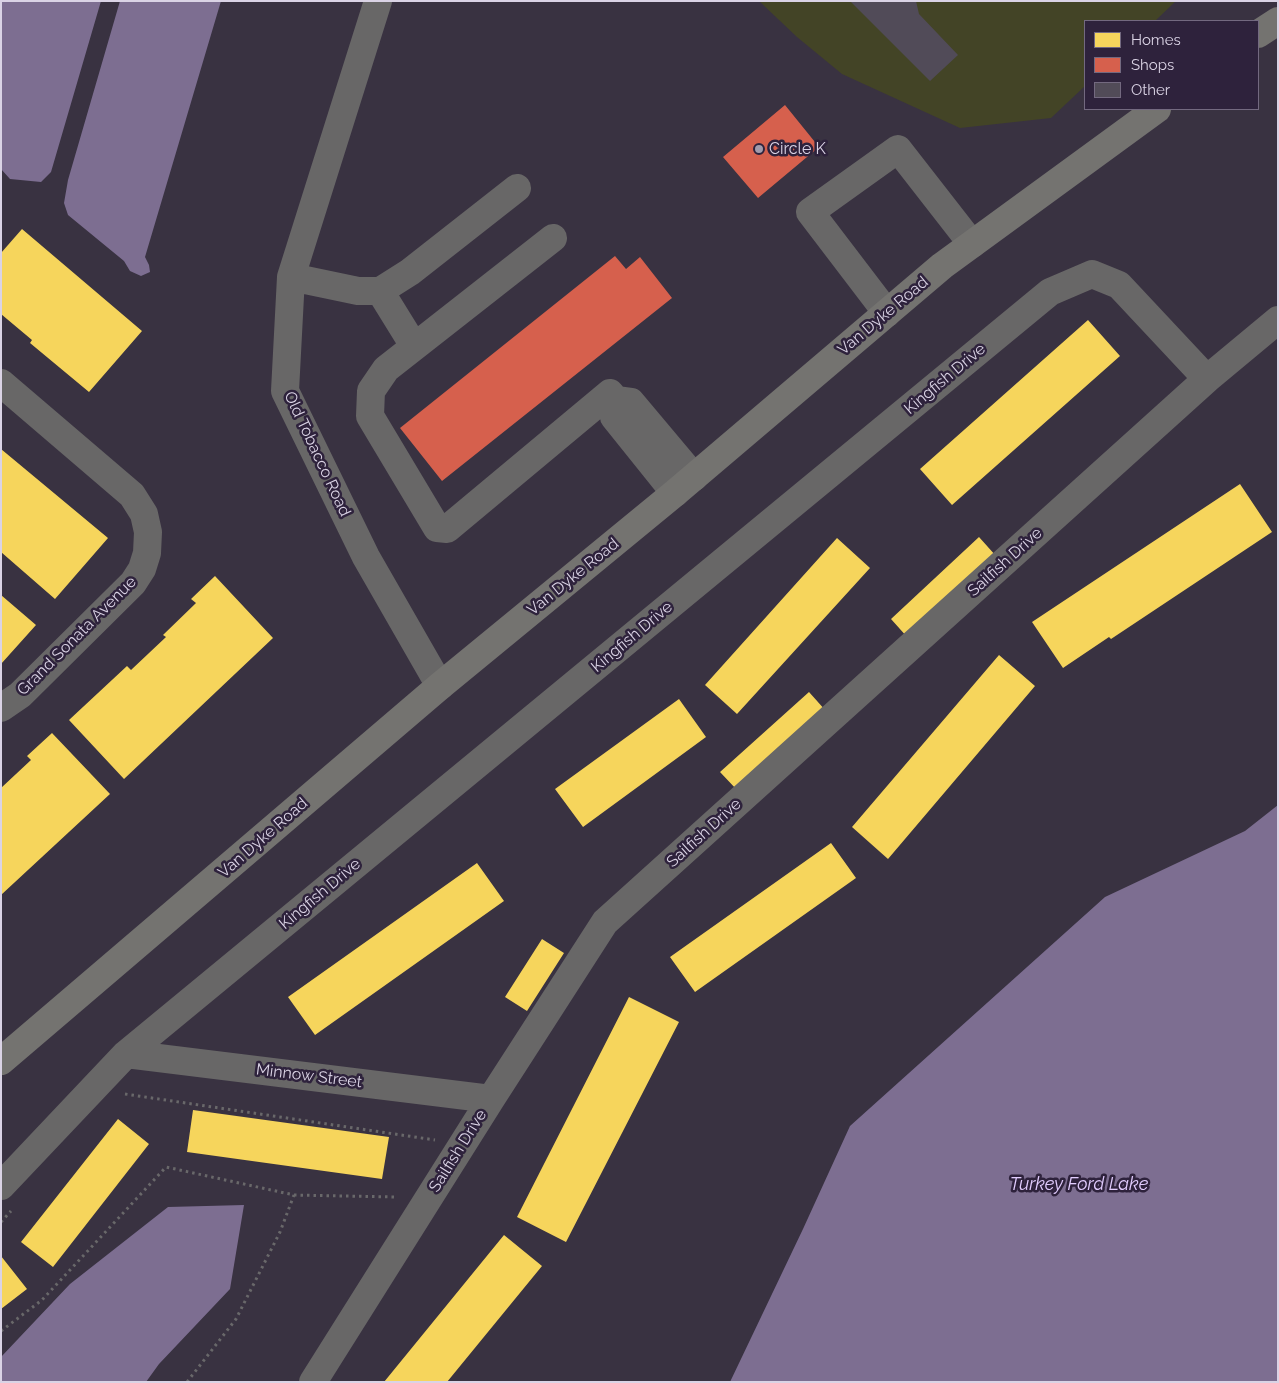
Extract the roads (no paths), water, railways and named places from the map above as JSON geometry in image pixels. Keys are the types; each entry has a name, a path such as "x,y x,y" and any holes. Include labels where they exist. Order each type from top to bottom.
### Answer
{"main road":[{"name":"Van Dyke Road","path":"1,1061 440,686 685,485 942,266 1156,110"}],"street":[{"name":"Old Tobacco Road","path":"378,1 291,277 285,391 366,557 440,686"},
{"path":"887,313 810,212 898,148 972,244"},
{"path":"291,277 358,291 380,291 410,272 517,188"},
{"path":"553,238 386,368 370,391 370,416 437,528 447,529 610,393 616,400 632,402 685,485"},
{"name":"Kingfish Drive","path":"1,1186 126,1054 1050,292 1092,274 1119,284 1207,379"},
{"path":"380,291 414,346"},
{"path":"1207,379 1278,320"},
{"name":"Sailfish Drive","path":"313,1382 491,1098 605,922 1207,379"},
{"name":"Grand Sonata Avenue","path":"1,384 132,495 144,514 148,532 147,553 142,569 133,583 20,695 1,708"},
{"name":"Minnow Street","path":"126,1054 491,1098"}],"water":[{"path":"1,1 101,1 51,172 41,182 10,179 1,169"},
{"path":"120,1 221,1 145,257 150,272 141,276 130,271 124,261 68,215 64,203 68,180"},
{"name":"Turkey Ford Lake","path":"1278,805 1278,1382 730,1382 850,1126 1105,897 1245,831"},
{"path":"244,1205 230,1289 159,1364 146,1382 1,1382 1,1357 70,1284 168,1207"}],"place":[{"name":"Circle K","path":"759,149"}]}
